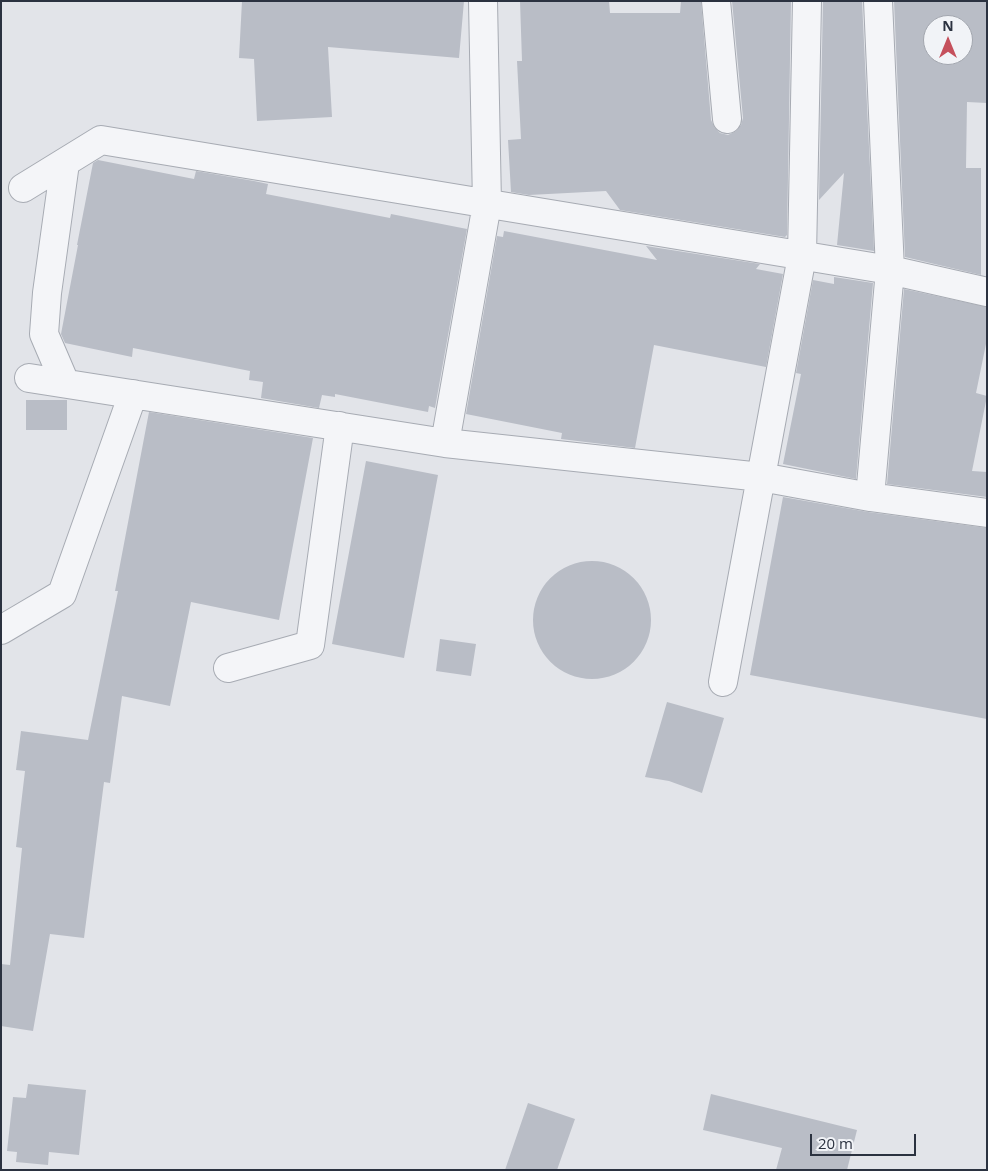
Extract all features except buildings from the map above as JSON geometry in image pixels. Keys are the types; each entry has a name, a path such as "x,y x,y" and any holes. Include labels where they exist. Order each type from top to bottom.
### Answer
{"street":[{"path":"445,443 487,204 483,1"},
{"path":"716,1 727,119"},
{"path":"723,682 802,256 807,1"},
{"path":"870,497 890,270 878,1"},
{"path":"23,188 101,140 890,270 987,292"},
{"path":"65,163 47,293 44,334 65,383"},
{"path":"29,378 445,443 761,477 870,497 987,513"},
{"path":"1,630 62,594 133,394"},
{"path":"228,668 310,645 340,426"}]}
